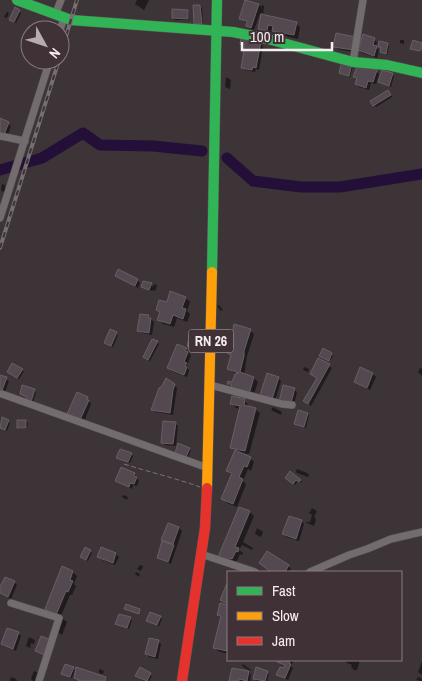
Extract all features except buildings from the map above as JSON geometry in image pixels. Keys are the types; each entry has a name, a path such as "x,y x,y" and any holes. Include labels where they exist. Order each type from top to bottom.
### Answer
{"main road":[{"path":"17,0 60,17 83,22 233,32 268,39 353,62 387,65 422,73"},
{"name":"RN 26","path":"182,681 201,554 207,489 217,0"}],"street":[{"path":"60,17 61,0"},
{"path":"353,62 363,0"},
{"path":"0,218 47,70"},
{"path":"0,136 25,141"},
{"path":"210,385 292,405"},
{"path":"2,394 208,468"},
{"path":"312,571 391,539 422,532"},
{"path":"201,554 252,571"},
{"path":"11,603 59,618 39,681"}],"path":[{"path":"124,464 207,489"}],"waterway":[{"path":"0,170 42,158 83,133 100,145 153,146 202,151"},
{"path":"227,158 253,181 301,187 340,187 422,174"}],"railway":[{"path":"70,23 77,0"},
{"path":"0,248 56,70"}],"traffic: fast":[{"path":"17,0 71,20 233,32 268,39 353,62 387,65 422,73"},
{"path":"212,272 217,0"}],"traffic: slow":[{"path":"207,488 212,272"}],"traffic: jam":[{"path":"182,681 205,528 207,488"}]}
